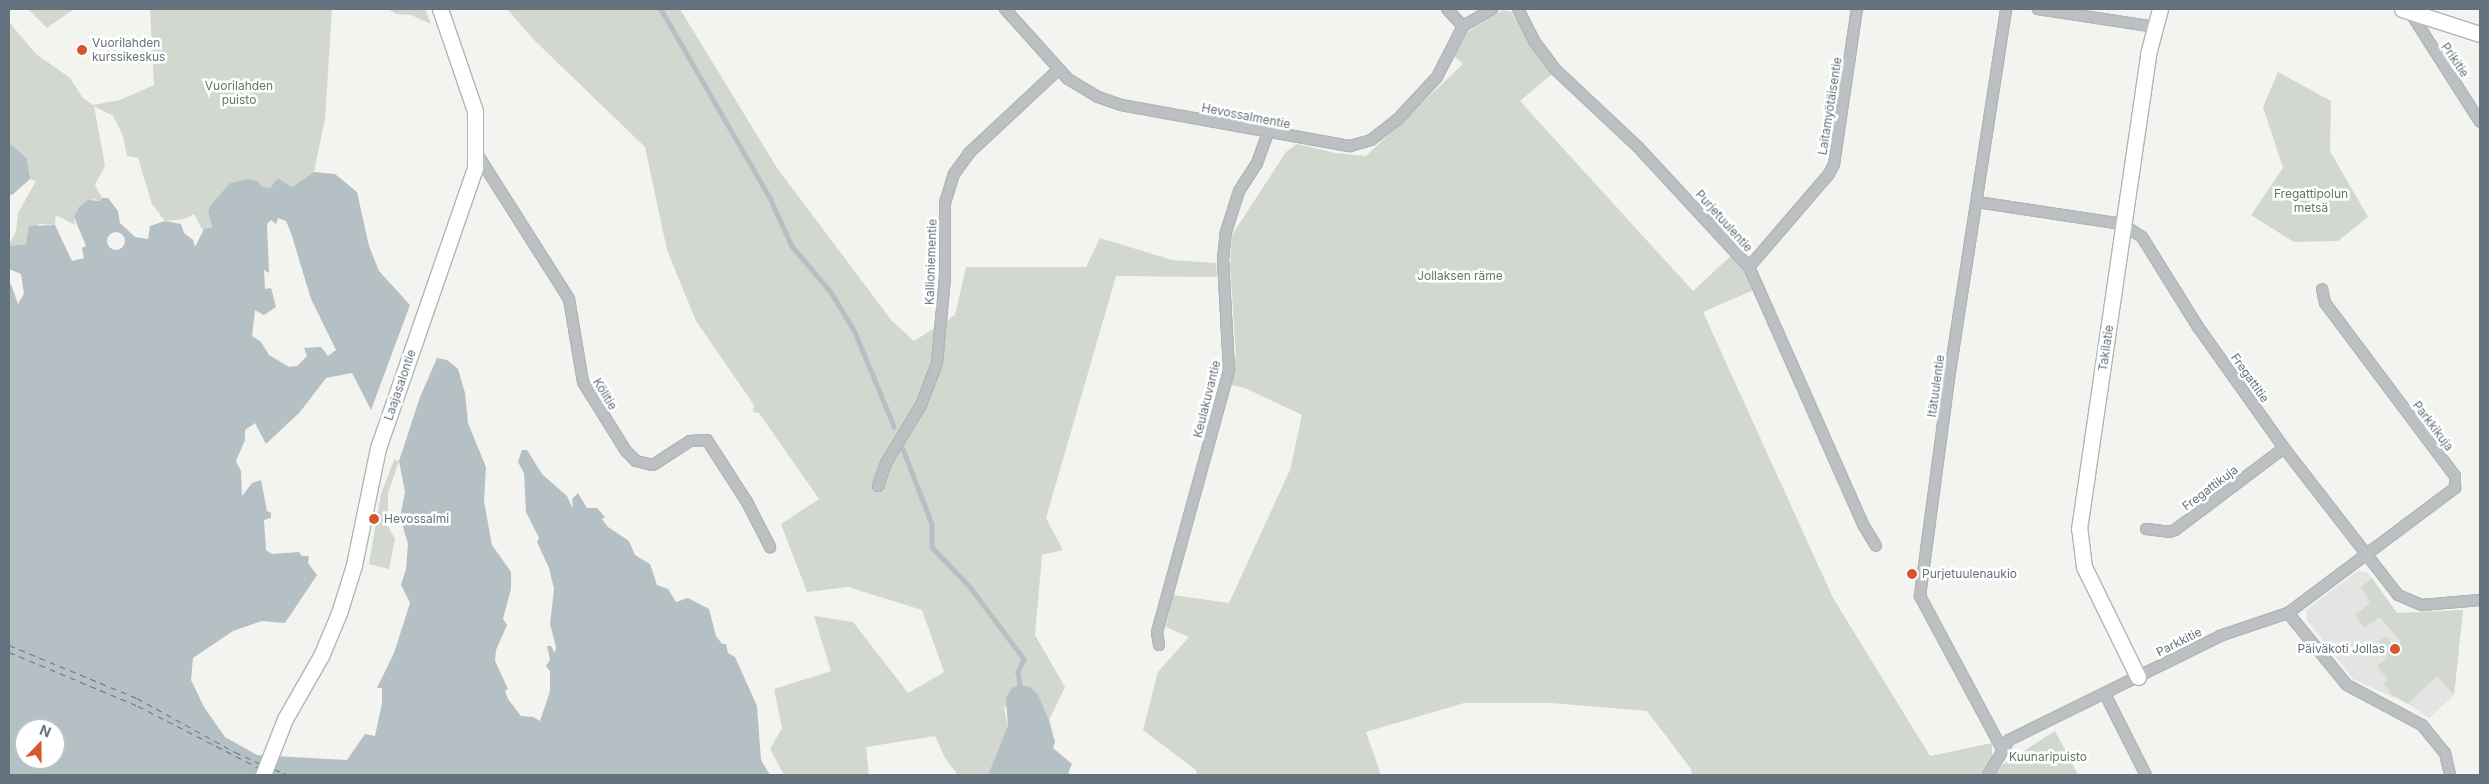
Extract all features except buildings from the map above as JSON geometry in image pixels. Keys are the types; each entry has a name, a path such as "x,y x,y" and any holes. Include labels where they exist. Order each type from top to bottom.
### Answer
{"main road":[{"name":"Laajasalontie","path":"263,775 285,719 321,656 339,613 354,565 378,448 470,189 478,154 475,111 440,9"},
{"name":"Takilatie","path":"2138,677 2084,567 2078,542 2122,224 2155,27 2160,9"},
{"path":"2406,10 2480,34"}],"street":[{"name":"Hevossalmentie","path":"1006,9 1058,70 1083,90 1121,105 1344,146 1371,140 1396,120 1436,77 1463,26"},
{"path":"1447,9 1463,26 1492,9"},
{"name":"Purjetuulentie","path":"1518,9 1534,41 1556,70 1638,147 1749,267 1860,518 1876,546"},
{"name":"Laitamyötäisentie","path":"1749,267 1829,174 1834,164 1857,9"},
{"name":"Itätuulentie","path":"2002,749 1920,596 2006,9"},
{"path":"2038,9 2155,27"},
{"name":"Prikitie","path":"2406,10 2480,122"},
{"name":"Kallioniementie","path":"878,486 886,463 921,405 937,363 944,278 945,203 954,174 970,153 1058,70"},
{"name":"Keulakuvantie","path":"1159,644 1157,632 1229,370 1224,259 1226,232 1239,191 1257,162 1268,132"},
{"name":"Kölitie","path":"478,154 569,300 583,382 626,451 636,461 653,464 690,440 707,440 747,502 770,547"},
{"name":"Fregattitie","path":"1977,202 2122,224 2148,244 2198,326 2284,448 2365,556 2398,595 2413,604 2480,600"},
{"name":"Parkkikuja","path":"2322,289 2325,303 2457,481 2450,493 2365,556"},
{"name":"Fregattikuja","path":"2146,529 2169,532 2175,530 2284,448"},
{"name":"Parkkitie","path":"2002,749 2009,740 2242,626 2288,613 2365,556"},
{"path":"2288,613 2347,685 2422,724 2445,753 2450,775"},
{"path":"2105,694 2146,775"},
{"path":"1988,775 1997,763 2002,749"}],"shaded area":[{"path":"9,143 27,158 30,179 12,195 9,194"},
{"path":"314,172 335,174 357,192 369,246 379,271 410,305 371,410 352,373 326,378 300,412 266,444 255,423 245,430 245,440 236,461 241,471 242,496 252,483 261,480 267,511 271,513 271,518 264,520 266,550 272,554 299,552 302,556 309,556 308,563 317,575 285,623 262,621 233,631 193,658 191,680 204,707 225,737 257,755 347,760 365,734 375,736 382,703 382,688 377,688 394,653 410,603 401,585 406,569 408,544 400,517 405,492 399,461 420,397 437,358 447,360 458,369 465,393 468,423 486,467 484,501 492,545 511,572 511,589 503,619 507,625 496,650 495,661 508,689 505,691 508,699 521,716 533,717 540,721 550,691 550,671 546,666 550,660 547,646 551,646 555,653 556,647 550,624 554,589 549,568 537,542 539,538 526,512 524,473 518,462 522,450 527,450 542,474 567,496 573,509 572,499 578,493 587,508 597,508 605,517 602,519 608,527 629,541 635,555 650,564 657,585 668,589 676,602 688,598 709,609 716,636 722,644 726,644 728,653 735,657 757,706 761,760 770,775 9,775 9,286 11,284 18,304 24,294 21,274 9,269 9,246 26,244 29,226 55,225 72,261 84,258 82,248 86,246 74,217 79,207 88,200 100,201 102,198 108,198 118,211 120,223 135,237 148,239 150,226 165,221 181,224 184,233 193,240 195,247 204,229 212,227 208,211 211,205 230,183 249,179 257,181 262,187 270,188 278,178 292,187","holes":["278,218 286,221 311,299 336,350 328,356 321,347 304,348 307,356 297,366 289,367 269,355 261,342 252,336 255,310 264,315 276,307 271,288 265,289 264,270 269,273 267,224 271,220 276,224"]},
{"name":"Päiväkoti Jollas","path":"2358,571 2368,573 2397,613 2405,615 2463,610 2454,695 2429,718 2408,704 2353,679 2307,620 2306,610"},
{"path":"1020,685 1030,687 1038,694 1049,720 1055,742 1053,748 1072,764 1068,773 1073,775 988,775 1008,726 1006,698 1012,688"}],"green space":[{"path":"28,9 61,10 74,9 47,28"},
{"name":"Vuorilahden puisto","path":"150,9 332,9 325,119 314,172 292,187 278,178 271,188 218,198 208,211 212,227 203,231 194,214 184,219 165,221 152,204 138,158 127,156 123,136 113,116 94,106 105,166 95,185 102,198 100,201 93,199 74,217 75,225 56,215 55,225 39,224 26,244 9,246 16,231 18,213 36,181 30,179 27,158 9,143 9,22 36,54 70,78 83,98 93,105 120,100 154,85"},
{"path":"388,9 425,9 431,24 411,15 396,14"},
{"path":"507,9 680,9 777,168 892,321 914,341 955,315 966,267 1086,267 1100,238 1172,260 1216,263 1217,277 1116,276 1046,518 1063,550 1042,555 1035,635 1065,687 1049,720 1038,694 1004,708 1008,726 1005,738 988,775 958,775 945,758 935,736 866,747 869,775 784,775 770,749 782,728 774,689 831,671 814,616 853,622 908,693 944,672 922,610 848,587 807,592 781,524 819,499 759,413 753,412 754,405 696,321 667,250 645,147 533,39"},
{"name":"Jollaksen räme","path":"1503,10 1511,12 1552,74 1520,101 1693,291 1736,251 1758,288 1703,312 1833,598 1930,756 1992,743 1992,760 1981,775 1692,775 1691,769 1647,711 1551,703 1464,703 1366,732 1381,775 1197,775 1196,770 1143,730 1158,672 1189,637 1166,627 1173,595 1229,603 1290,470 1302,415 1245,388 1230,385 1236,356 1230,264 1232,235 1286,152 1297,144 1335,153 1366,156 1463,64 1454,56 1467,32"},
{"name":"Fregattipolun metsä","path":"2278,72 2331,101 2330,151 2368,217 2338,241 2294,242 2251,215 2283,168 2263,107"},
{"path":"394,460 399,461 388,493 388,526 395,539 389,569 369,564 381,494"},
{"path":"2372,578 2397,613 2463,610 2454,695 2437,676 2408,704 2391,694 2384,684 2388,680 2377,666 2388,657 2377,643 2386,636 2394,647 2401,642 2380,617 2364,628 2355,615 2370,603 2361,587"},
{"name":"Kuunaripuisto","path":"2055,731 2078,775 1995,775 2002,765"}],"pier":[{"path":"112,232 120,232 125,237 123,248 112,250 107,245 107,237"}],"waterway":[{"path":"661,9 770,198 792,246 831,292 855,332 894,426"},
{"path":"903,449 932,524 932,547 971,588 1024,659 1018,672 1020,685"}],"ferry route":[{"path":"9,645 137,698 235,752 261,764"},
{"path":"9,652 138,706 257,767"},
{"path":"274,769 289,775"},
{"path":"270,773 277,775"}],"place":[{"name":"Vuorilahden kurssikeskus","path":"82,50"},
{"name":"Hevossalmi","path":"374,519"},
{"name":"Purjetuulenaukio","path":"1912,574"},
{"name":"Päiväkoti Jollas","path":"2395,649"}]}
